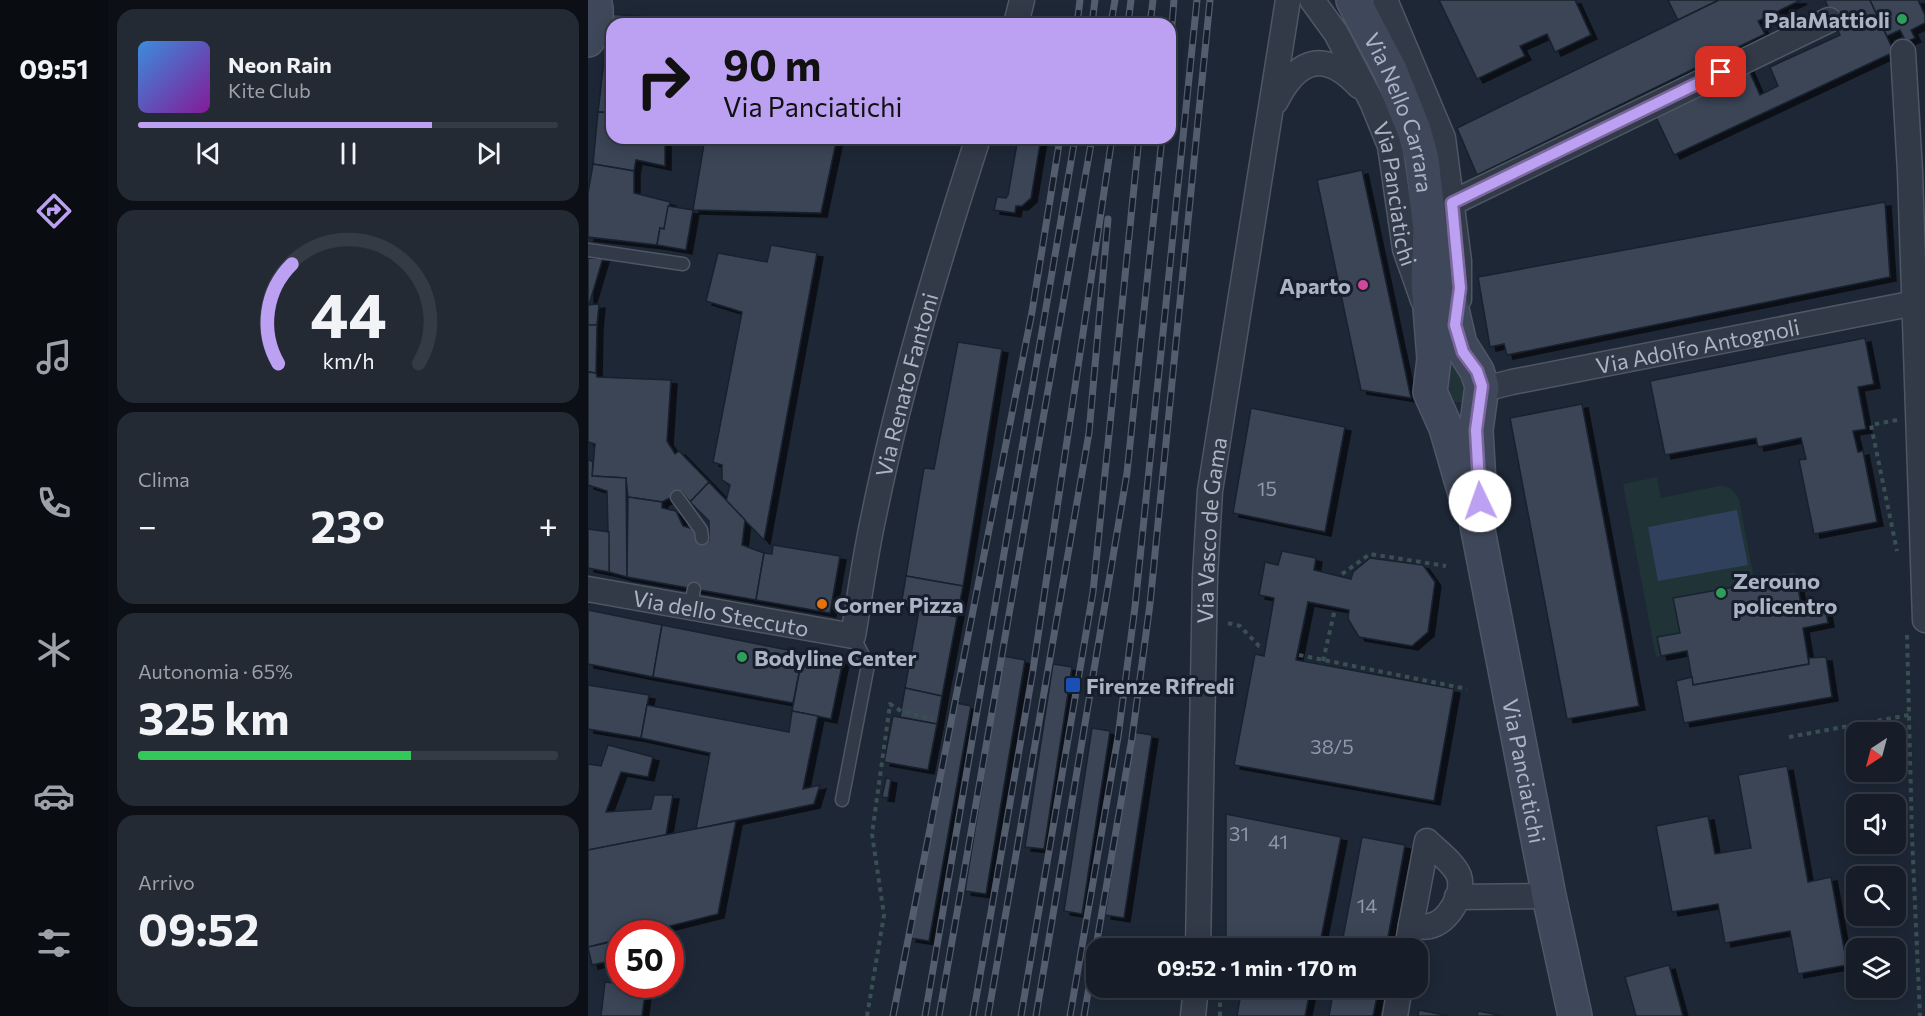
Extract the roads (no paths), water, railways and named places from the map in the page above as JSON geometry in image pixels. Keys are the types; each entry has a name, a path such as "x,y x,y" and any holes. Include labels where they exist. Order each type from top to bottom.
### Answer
{"main road":[{"path":"588,40 595,27 597,9 594,0"},
{"name":"Via Nello Carrara","path":"1353,0 1380,50 1414,130 1425,181 1430,230 1428,282 1444,336"},
{"name":"Via Panciatichi","path":"1478,525 1480,501 1476,430 1482,394 1479,376 1463,352 1444,336 1429,387 1433,403 1446,428 1459,480 1478,525 1549,896 1575,1016"},
{"path":"1433,403 1448,413 1461,413 1473,407 1482,394"}],"street":[{"path":"1018,18 1022,0"},
{"name":"Via Vasco de Gama","path":"1198,938 1205,577 1210,491 1288,0"},
{"name":"Via Panciatichi","path":"1312,0 1336,33 1372,102 1390,146 1405,249 1421,293 1444,336"},
{"name":"Via Panciatichi","path":"1385,0 1438,124 1452,203 1459,303 1444,336"},
{"path":"1452,203 1829,20"},
{"path":"1903,52 1917,170 1914,303 1920,331 1916,624"},
{"name":"Via Vasco de Gama","path":"1269,115 1284,86 1294,73 1308,65 1322,63 1331,64 1346,72 1372,102"},
{"name":"Via Renato Fantoni","path":"853,636 873,516 894,424 926,306 976,144"},
{"name":"Via Adolfo Antognoli","path":"1482,394 1492,387 1512,381 1914,303"},
{"name":"Via dello Steccuto","path":"588,589 692,597 853,636"},
{"path":"1427,841 1457,872 1460,888 1458,897 1440,922 1424,927 1409,936 1427,841"},
{"path":"1458,897 1549,896"},
{"path":"1193,1016 1195,998"},
{"path":"1395,1016 1398,998"}],"lane":[{"path":"588,250 683,264"},
{"path":"677,497 702,530 702,538"},
{"path":"842,800 868,666 853,636"}],"water":[{"path":"1737,510 1748,565 1658,581 1648,527"}],"railway":[{"path":"1078,18 1080,0"},
{"path":"1093,18 1095,0"},
{"path":"1112,18 1115,0"},
{"path":"1129,18 1131,0"},
{"path":"1151,18 1153,0"},
{"path":"1173,18 1174,0"},
{"path":"1070,1016 1118,737 1135,607 1197,0"},
{"path":"1084,1016 1132,738 1150,604 1210,0"},
{"path":"893,1016 1032,312 1059,144"},
{"path":"925,1016 1074,144"},
{"path":"939,1016 1091,144"},
{"path":"973,1016 1033,670 1111,144"},
{"path":"1021,1016 1093,592 1138,144"},
{"path":"1036,1016 1127,473 1161,144"},
{"path":"988,1016 1089,433 1108,219"}],"place":[{"name":"PalaMattioli","path":"1902,19"},
{"name":"Aparto","path":"1363,285"},
{"name":"Zerouno policentro","path":"1721,593"},
{"name":"Corner Pizza","path":"822,604"},
{"name":"Bodyline Center","path":"742,657"},
{"name":"Firenze Rifredi","path":"1073,685"}]}
